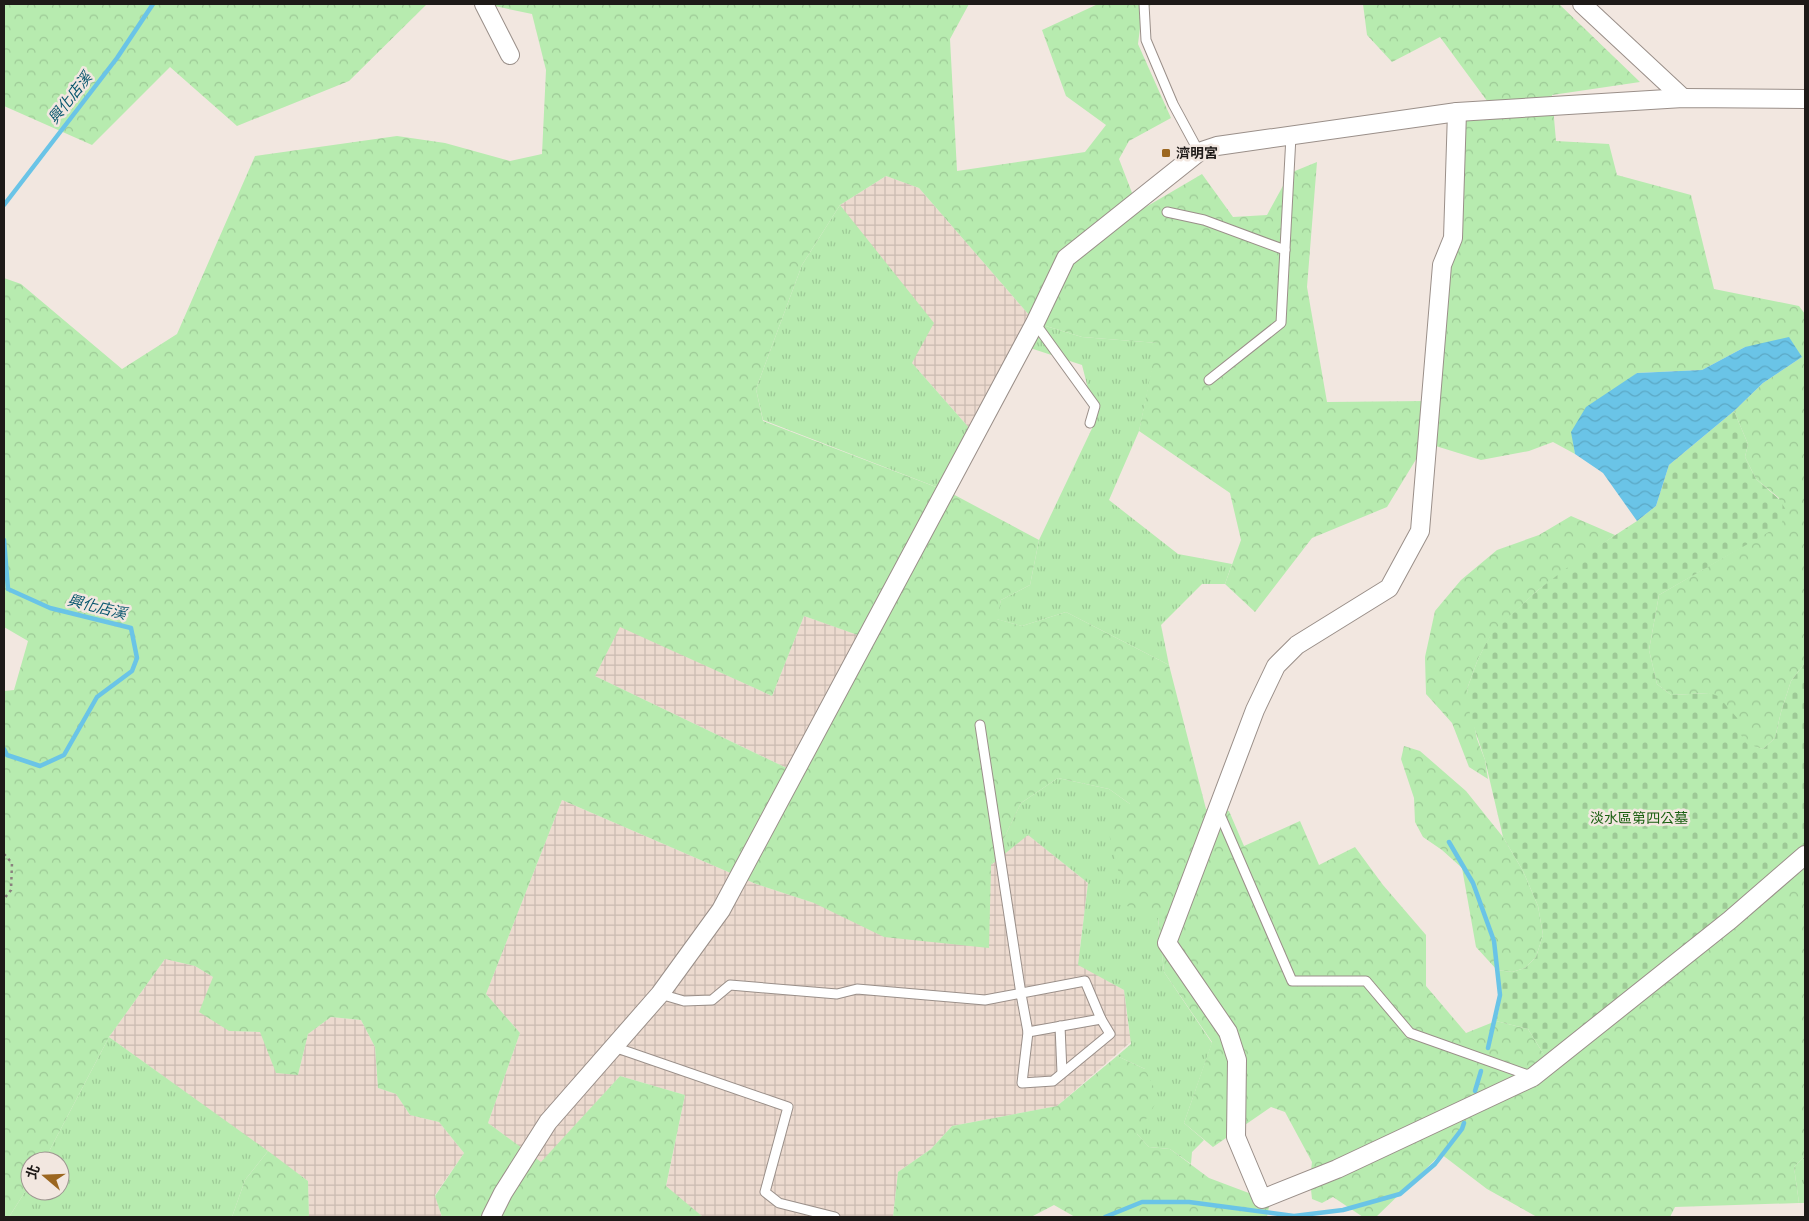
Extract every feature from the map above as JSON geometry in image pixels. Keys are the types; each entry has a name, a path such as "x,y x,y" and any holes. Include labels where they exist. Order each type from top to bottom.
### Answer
{"street":[{"path":"484,4 510,56"},
{"path":"1582,4 1683,98"},
{"path":"491,1217 503,1193 548,1122 660,994 721,910 1035,323 1066,258 1199,152 1216,146 1457,112 1683,98 1805,99"},
{"path":"1457,112 1453,238 1442,265 1420,531 1389,588 1297,645 1276,666 1255,710 1167,943 1228,1032 1237,1060 1236,1137 1262,1199 1338,1169 1533,1077 1730,920 1805,855"}],"lane":[{"path":"1144,4 1146,40 1173,104 1199,152"},
{"path":"1209,380 1281,323 1290,136"},
{"path":"1167,212 1204,220 1285,250"},
{"path":"1035,323 1095,406 1090,423"},
{"path":"660,994 684,1001 712,1000 730,986 837,994 857,989 985,1000 1021,994 1085,981 1110,1034 1053,1081 1022,1082 1028,1032 1021,994 980,725"},
{"path":"1218,810 1292,981 1366,981 1410,1033 1533,1077"},
{"path":"1028,1032 1102,1019"},
{"path":"1060,1026 1062,1073"},
{"path":"614,1047 788,1107 765,1192 779,1203 835,1217"}],"path":[{"path":"4,854 12,863 11,890 4,899"}],"shaded area":[{"path":"886,176 919,188 1036,323 978,438 912,363 840,205"},
{"path":"804,616 870,639 797,773 595,676 620,626 772,696"},
{"path":"1002,756 1028,835 1088,883 1080,947 1082,958 1098,975 1124,990 1129,1031 1133,1040 1057,1106 952,1126 931,1149 898,1172 893,1217 703,1217 666,1187 685,1095 620,1076 541,1163 488,1123 520,1033 486,994 562,800 756,884 814,903 984,858"},
{"path":"165,959 195,966 213,977 229,1031 260,1032 298,1075 308,1034 331,1017 361,1020 375,1047 378,1088 396,1094 410,1115 439,1122 464,1153 435,1195 442,1217 309,1217 308,1181 109,1037"}],"green space":[{"path":"4,4 427,4 349,81 237,126 170,67 92,145 4,106"},
{"path":"485,4 969,4 950,39 957,171 1085,152 1106,125 1066,96 1042,30 1098,4 1152,4 1142,12 1138,44 1171,118 1129,141 1119,159 1139,211 1202,174 1233,217 1267,215 1290,173 1317,162 1307,287 1327,402 1426,401 1460,119 1493,109 1440,37 1392,62 1367,35 1363,4 1559,4 1640,82 1552,95 1556,141 1609,144 1617,175 1691,195 1714,289 1799,306 1805,314 1805,663 1791,681 1775,738 1763,749 1747,745 1709,693 1671,695 1657,684 1649,650 1659,595 1781,524 1779,498 1756,479 1745,457 1748,444 1734,411 1763,383 1802,357 1745,347 1702,370 1637,373 1572,432 1575,454 1553,442 1529,451 1481,460 1426,443 1387,507 1312,538 1255,612 1225,584 1241,540 1230,493 1139,431 1157,343 1082,337 1036,323 919,188 886,176 840,205 802,265 756,389 763,421 949,492 1039,540 1030,585 1001,600 997,619 1022,626 1066,612 1169,665 1206,809 1229,811 1244,846 1300,821 1319,865 1355,847 1383,885 1426,935 1426,986 1466,1033 1496,1021 1528,1029 1546,1058 1805,847 1805,1156 1794,1167 1799,1203 1675,1207 1670,1217 1537,1217 1487,1189 1441,1154 1376,1217 1363,1217 1333,1197 1322,1203 1312,1199 1310,1180 1312,1162 1285,1112 1271,1107 1213,1147 1184,1123 1212,1042 1164,972 1158,918 1127,906 1109,834 1130,804 1109,789 1058,778 1021,803 991,865 989,948 884,937 814,903 756,884 562,800 486,994 520,1033 488,1123 541,1162 620,1076 685,1095 666,1186 703,1217 442,1217 435,1196 464,1153 439,1122 410,1115 396,1094 378,1088 375,1047 361,1020 331,1017 308,1034 298,1075 276,1073 260,1032 229,1031 199,1012 213,977 195,966 165,959 109,1037 49,1151 20,1151 20,1200 9,1217 4,1217 4,691 14,690 28,641 4,627 4,278 21,284 122,369 177,334 255,156 397,136 445,143 510,161 542,154 546,70 532,14","holes":["804,616 869,639 797,773 595,676 620,627 772,696"]},
{"path":"840,205 934,323 912,363 978,438 949,492 763,420 756,389 802,265"},
{"path":"1036,323 1082,337 1158,343 1139,431 1109,500 1178,554 1232,564 1225,584 1202,584 1161,625 1169,665 1066,612 1022,626 996,619 1001,600 1030,585 1039,540 1096,420 1082,365 1024,346"},
{"name":"淡水區第四公墓","path":"1734,411 1748,444 1745,457 1756,479 1779,499 1786,510 1781,525 1659,595 1649,650 1657,684 1671,695 1709,693 1718,696 1738,719 1737,729 1747,744 1763,749 1775,738 1791,681 1805,663 1805,847 1546,1058 1528,1029 1496,1021 1501,995 1497,970 1512,972 1525,968 1536,957 1543,935 1538,906 1523,871 1503,837 1485,760 1470,715 1467,689 1478,659 1492,632 1538,590 1580,558 1637,521 1656,506 1669,465"},
{"path":"1571,516 1615,535 1538,590 1492,633 1478,659 1467,689 1477,739 1485,760 1488,779 1469,767 1452,723 1426,694 1425,657 1435,611 1461,580 1497,550 1539,535"},
{"path":"1404,746 1420,751 1466,791 1503,837 1523,871 1538,906 1543,935 1536,957 1525,968 1512,972 1497,970 1476,947 1462,868 1442,850 1423,837 1415,822 1414,798 1401,759"},
{"path":"1058,778 1109,789 1130,804 1158,918 1164,972 1212,1043 1184,1123 1204,1140 1192,1152 1191,1164 1170,1149 1149,1147 1137,1134 1145,1069 1117,1056 1131,1044 1124,990 1078,965 1088,883 1028,835 991,865 1021,803"},
{"path":"109,1037 268,1151 245,1180 232,1217 9,1217 20,1200 70,1201 70,1151 49,1151"},
{"path":"1117,1056 1145,1069 1159,1098 1137,1134 1149,1147 1170,1149 1209,1178 1270,1201 1267,1217 1075,1217 1054,1205 1031,1217 893,1217 898,1172 931,1149 952,1126 1057,1106"},
{"path":"268,1151 308,1181 309,1217 232,1217 245,1180"},
{"path":"1805,1156 1805,1203 1799,1203 1794,1167"}],"water":[{"path":"1789,337 1802,357 1763,383 1734,411 1669,465 1656,506 1637,521 1603,473 1575,454 1571,432 1586,407 1637,373 1702,370 1745,347"}],"waterway":[{"name":"興化店溪","path":"4,205 117,58 153,4"},
{"name":"興化店溪","path":"4,540 8,589 50,608 131,628 137,658 132,671 97,697 64,755 40,766 7,755 4,749"},
{"path":"1449,842 1473,883 1494,941 1500,995 1488,1048"},
{"path":"1475,1091 1481,1071"},
{"path":"1105,1217 1142,1202 1189,1202 1294,1216 1343,1210 1400,1194 1435,1164 1462,1129 1464,1123"}],"place":[{"name":"濟明宮","path":"1166,153"}]}
